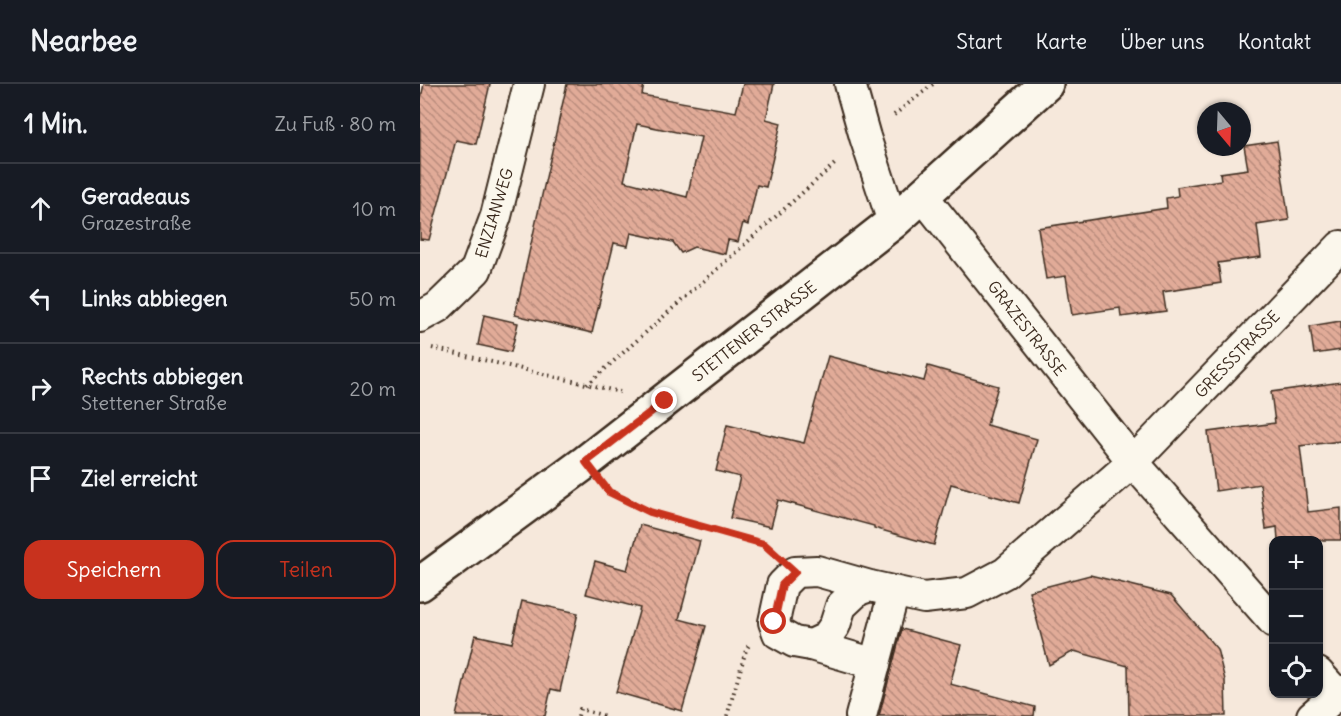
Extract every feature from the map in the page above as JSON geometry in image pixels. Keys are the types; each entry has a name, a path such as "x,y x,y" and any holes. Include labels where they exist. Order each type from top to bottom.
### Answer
{"street":[{"name":"ENZIANWEG","path":"420,317 438,307 476,270 496,216 529,84"},
{"path":"850,84 893,222"},
{"name":"STETTENER STRASSE","path":"420,585 586,462 893,222 1046,84"},
{"name":"GRAZESTRASSE","path":"922,195 1133,462 1269,616"},
{"name":"GRESSSTRASSE","path":"1133,462 1341,246"},
{"path":"875,664 794,642 778,633 774,622 782,585 795,572 817,571 924,598 967,593 1005,573 1133,462"},
{"path":"811,645 826,638 835,624 841,606 858,590 882,589"},
{"path":"861,716 875,664 882,589"},
{"path":"1312,716 1332,686"}],"path":[{"path":"427,346 587,384 865,137 933,84"},
{"path":"586,462 609,492 650,512 764,544 795,572"},
{"path":"727,716 746,650 755,636 776,627"},
{"path":"578,716 580,709 605,716"}],"building":[{"path":"424,84 490,84 476,144 456,140 429,240 420,239 420,102"},
{"path":"567,84 644,84 642,95 736,112 743,84 774,84 766,119 781,123 766,187 757,185 748,225 743,223 738,242 728,240 725,254 694,247 681,253 673,242 631,233 628,246 614,243 592,333 515,315","holes":["637,124 701,137 687,197 624,181"]},
{"path":"1277,141 1289,220 1257,225 1261,257 1218,263 1221,283 1163,292 1166,311 1121,317 1120,308 1072,315 1066,276 1046,279 1038,228 1167,208 1166,198 1178,196 1177,187 1221,180 1220,173 1248,169 1246,156 1251,156 1251,145"},
{"path":"484,315 518,323 511,352 478,345"},
{"path":"1341,321 1341,350 1314,354 1310,326"},
{"path":"828,356 924,381 928,366 998,386 987,425 1037,439 1019,503 951,484 934,545 778,500 771,527 730,518 740,477 716,471 727,425 804,443"},
{"path":"1341,382 1341,441 1300,446 1308,512 1341,508 1341,540 1323,540 1323,536 1278,536 1277,527 1266,529 1260,484 1216,491 1208,432 1275,423 1271,392"},
{"path":"640,525 700,541 679,619 706,626 682,711 616,692 640,608 586,594 595,561 627,570"},
{"path":"1090,575 1171,595 1217,649 1225,680 1226,716 1129,716 1128,666 1074,651 1049,665 1029,591"},
{"path":"522,601 578,613 560,691 551,689 545,716 456,716 475,635 512,643"},
{"path":"902,629 961,645 950,684 1035,707 1034,716 879,716"}],"route":[{"path":"665,401 586,462 609,492 650,512 764,544 795,572 782,585 774,622"}]}
